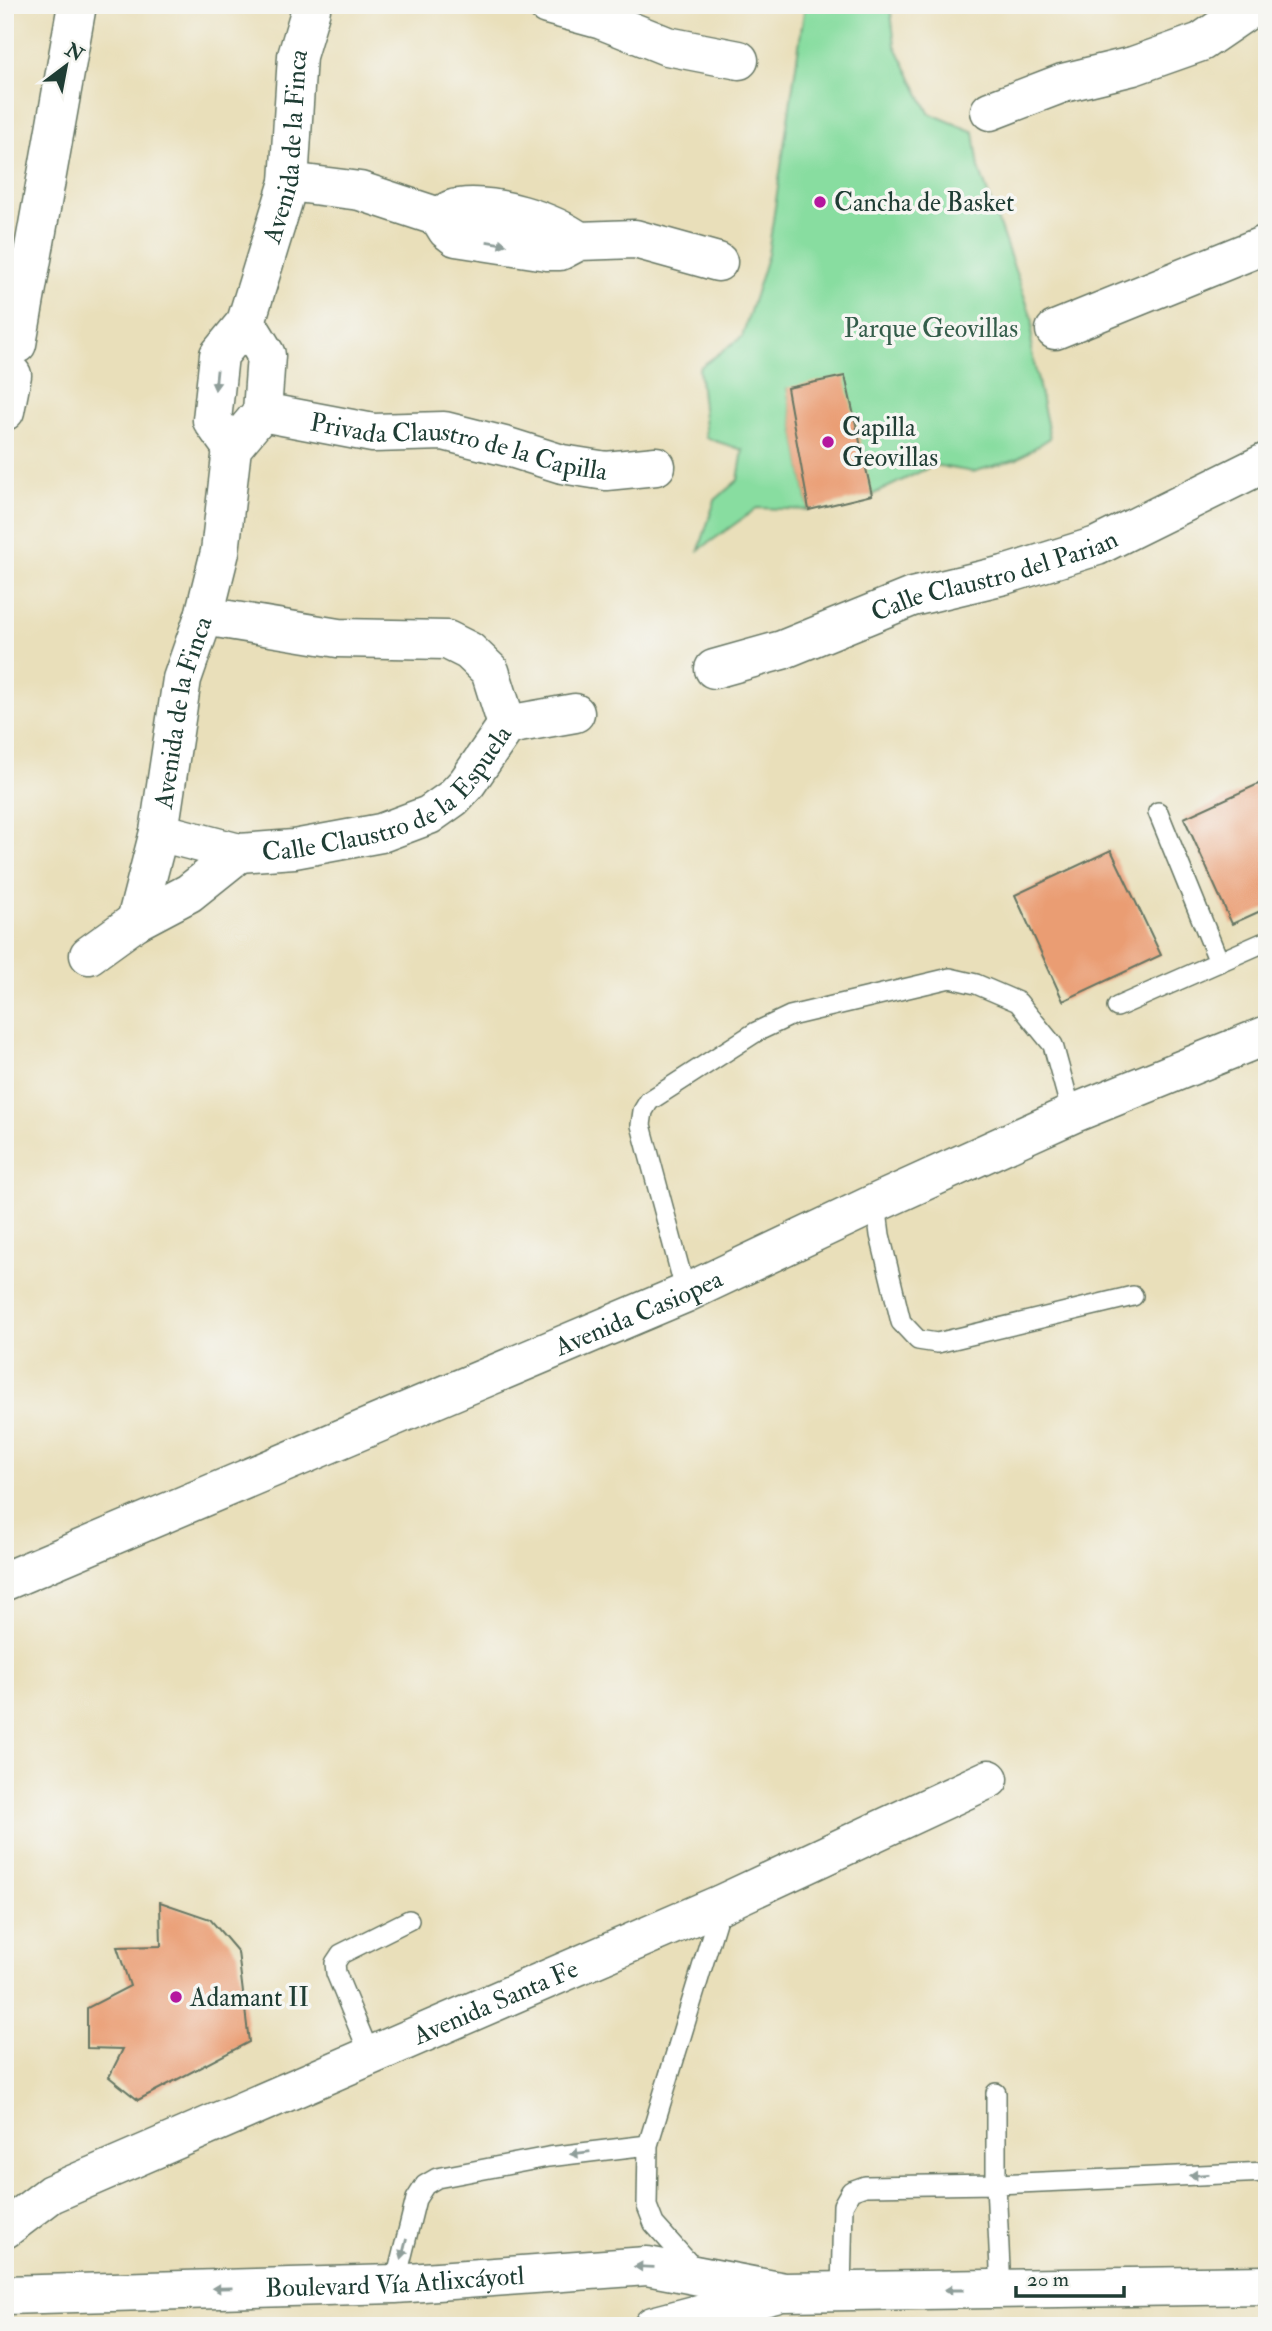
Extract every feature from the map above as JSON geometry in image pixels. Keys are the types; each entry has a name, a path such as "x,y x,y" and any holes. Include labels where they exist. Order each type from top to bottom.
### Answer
{"street":[{"path":"11,377 77,5"},
{"path":"547,5 602,20 667,47 739,60"},
{"path":"990,111 1063,83 1133,66 1200,42 1255,5"},
{"name":"Avenida de la Finca","path":"136,921 159,832 182,679 204,616 220,552 232,448 212,420 219,355 246,322 289,182 297,56 313,7"},
{"path":"289,182 360,191 439,217 447,230 456,237 547,251 560,251 579,242 635,239 718,262"},
{"path":"1055,330 1267,244"},
{"path":"232,448 262,412 266,355 246,322"},
{"name":"Privada Claustro de la Capilla","path":"262,412 373,433 444,430 562,464 606,471 656,466"},
{"name":"Calle Claustro del Parian","path":"714,669 782,650 912,597 1004,575 1097,546 1267,462"},
{"name":"Calle Claustro de la Espuela","path":"159,832 239,853 294,849 381,833 429,815 453,797 467,783 507,725 490,671 469,651 447,640 338,638 204,616"},
{"path":"507,725 575,713"},
{"path":"89,955 136,921 190,893 239,853"},
{"name":"Avenida Casiopea","path":"5,1581 687,1293 876,1203 1072,1115 1267,1035"},
{"name":"Avenida Santa Fe","path":"5,2229 51,2194 721,1904 989,1779"},
{"name":"Boulevard Vía Atlixcáyotl","path":"5,2295 395,2284 647,2266 784,2292 1267,2285"},
{"name":"Boulevard Vía Atlixcáyotl","path":"653,2326 784,2292"}],"lane":[{"path":"1158,811 1219,962"},
{"path":"1117,1007 1267,941"},
{"path":"687,1293 641,1125 643,1111 649,1101 756,1031 790,1016 950,978 976,984 1018,1002 1053,1045 1072,1115"},
{"path":"876,1203 880,1235 901,1322 918,1340 937,1343 1133,1296"},
{"path":"700,2275 654,2224 647,2206 648,2145 721,1904"},
{"path":"370,2055 336,1973 335,1963 341,1954 409,1920"},
{"path":"996,2092 996,2184 1002,2290"},
{"path":"395,2284 416,2199 425,2185 437,2178 548,2157 648,2145"},
{"path":"841,2291 844,2205 851,2191 865,2186 996,2184 1267,2172"}],"green space":[{"name":"Parque Geovillas","path":"805,5 890,5 895,45 929,113 974,132 979,168 1033,321 1031,349 1050,438 1017,459 973,472 934,465 872,495 787,388 809,510 757,508 699,550 715,500 738,480 743,450 706,438 699,368 742,337 768,254"}],"building":[{"name":"Capilla Geovillas","path":"845,376 872,495 809,510 787,388"},
{"path":"1267,780 1267,908 1232,924 1184,818"},
{"path":"1111,850 1161,955 1063,1001 1015,895"},
{"name":"Adamant II","path":"160,1902 210,1919 238,1952 249,2042 138,2100 109,2077 123,2049 87,2048 87,2008 130,1986 117,1947 161,1946"}],"place":[{"name":"Cancha de Basket","path":"820,202"},
{"name":"Capilla Geovillas","path":"828,442"},
{"name":"Adamant II","path":"176,1997"}]}
